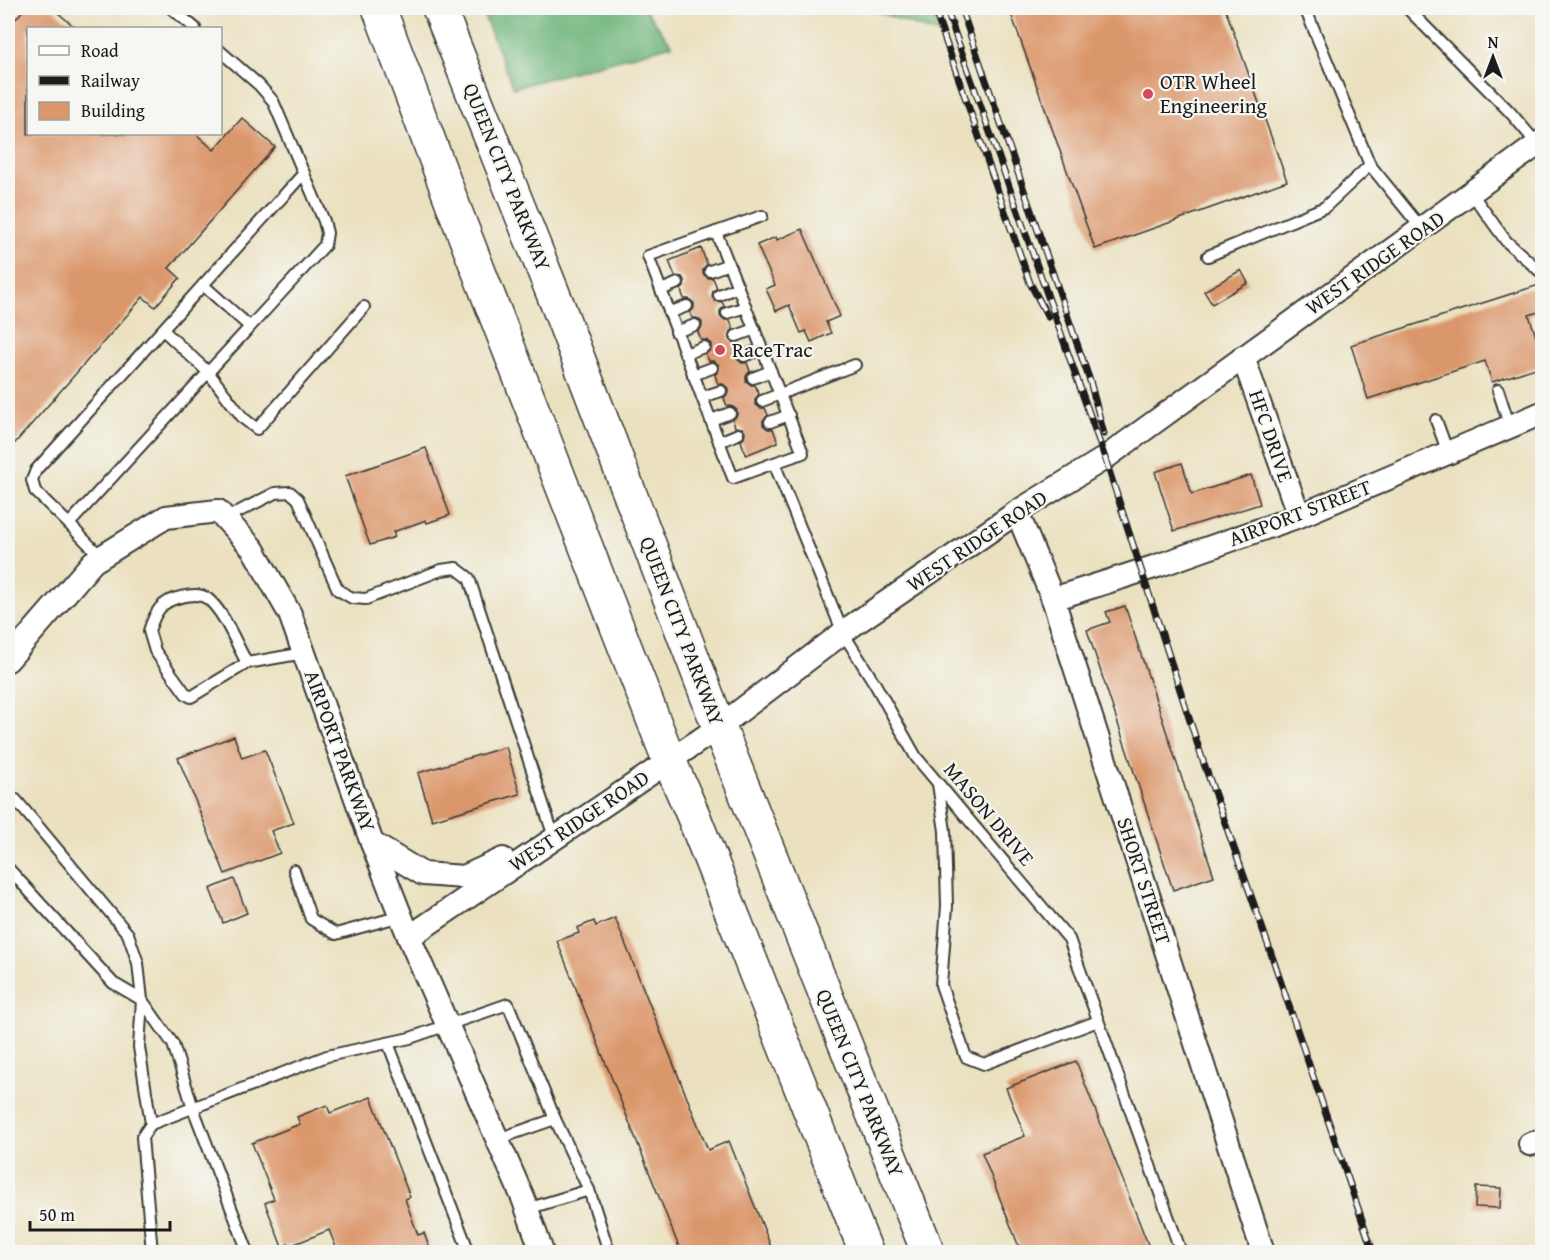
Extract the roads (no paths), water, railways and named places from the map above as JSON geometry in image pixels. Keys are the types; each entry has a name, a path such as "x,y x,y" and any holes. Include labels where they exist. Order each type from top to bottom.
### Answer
{"main road":[{"path":"379,8 456,213 669,760 693,815 866,1252"},
{"name":"QUEEN CITY PARKWAY","path":"439,8 560,311 719,727 927,1252"}],"street":[{"name":"WEST RIDGE ROAD","path":"405,927 554,837 719,727 843,633 1017,512 1105,458 1540,146"},
{"name":"HFC DRIVE","path":"1243,357 1299,516"},
{"name":"AIRPORT STREET","path":"1053,599 1157,566 1299,516 1542,413"},
{"path":"8,660 93,562 166,517 218,511 224,519"},
{"name":"SHORT STREET","path":"1017,512 1053,599 1263,1252"},
{"name":"AIRPORT PARKWAY","path":"224,519 253,549 290,614 372,843 405,927 498,1140 542,1252"},
{"path":"372,843 423,874 464,877 554,837"}],"lane":[{"path":"171,8 194,27"},
{"path":"1305,8 1370,165 1422,229"},
{"path":"1407,8 1510,112 1540,146"},
{"path":"69,524 325,245 327,232 324,220 273,101 259,85 222,53"},
{"path":"1208,256 1325,207 1370,165"},
{"path":"101,557 36,491 32,480 36,470 304,173"},
{"path":"1472,194 1506,241 1542,273"},
{"path":"716,232 803,453 733,478 648,256 716,232 762,216"},
{"path":"710,272 729,264"},
{"path":"661,290 678,284"},
{"path":"203,285 249,326"},
{"path":"719,295 738,288"},
{"path":"669,313 687,306"},
{"path":"163,330 208,372 243,418 258,429 364,307"},
{"path":"727,313 746,307"},
{"path":"676,332 695,325"},
{"path":"736,336 754,329"},
{"path":"685,354 704,347"},
{"path":"744,356 762,350"},
{"path":"762,401 855,365"},
{"path":"693,375 712,368"},
{"path":"753,378 771,371"},
{"path":"702,397 721,390"},
{"path":"1498,390 1510,427"},
{"path":"711,420 730,413"},
{"path":"770,422 789,416"},
{"path":"1436,420 1448,453"},
{"path":"719,442 738,434"},
{"name":"MASON DRIVE","path":"774,463 843,633 916,757 1069,939 1180,1252"},
{"path":"224,519 275,493 290,492 298,499 338,590 352,598 366,599 441,570 456,568 469,578 554,837"},
{"path":"247,663 218,611 207,598 194,594 171,599 157,610 149,632 155,651 186,694 191,697 247,663 304,653"},
{"path":"938,783 945,831 947,906 941,985 966,1058 984,1064 1098,1021"},
{"path":"11,802 128,934 138,963 142,1000 139,1047 151,1124"},
{"path":"8,868 113,983 142,1000 173,1044 193,1108 248,1252"},
{"path":"294,870 311,919 336,934 405,927"},
{"path":"152,1252 142,1137 151,1124 327,1056 410,1038 508,1004 555,1119 589,1190 609,1252"},
{"path":"388,1043 469,1252"},
{"path":"498,1140 555,1119"},
{"path":"527,1209 589,1190"}],"railway":[{"path":"934,8 1030,283 1048,317"},
{"path":"946,8 1105,458 1202,758 1373,1252"},
{"path":"961,8 1090,381 1104,434"}],"place":[{"name":"OTR Wheel Engineering","path":"1148,94"},
{"name":"RaceTrac","path":"720,350"}]}
